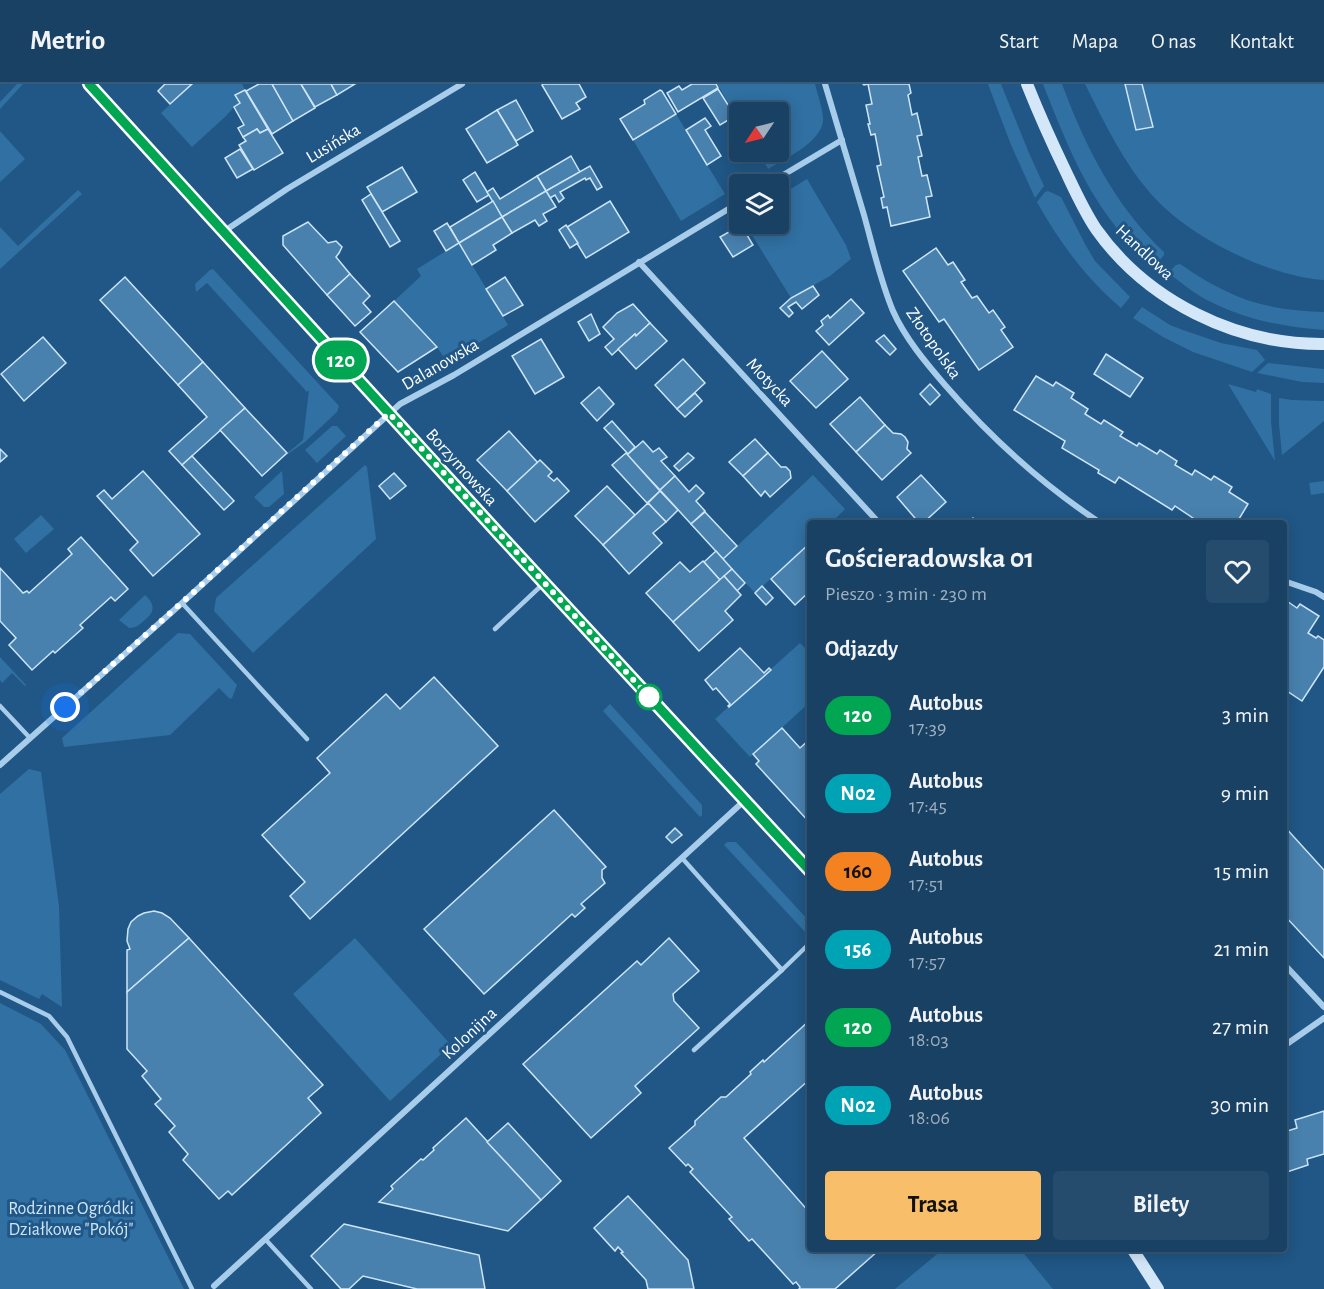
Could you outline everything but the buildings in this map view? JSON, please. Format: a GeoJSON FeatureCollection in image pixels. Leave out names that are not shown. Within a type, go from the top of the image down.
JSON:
{"type":"FeatureCollection","features":[{"type":"Feature","properties":{"kind":"street","name":"Borzymowska"},"geometry":{"type":"LineString","coordinates":[[89,84],[807,868]]}},
{"type":"Feature","properties":{"kind":"street","name":"Lusińska"},"geometry":{"type":"LineString","coordinates":[[223,231],[287,189],[462,84]]}},
{"type":"Feature","properties":{"kind":"street","name":"Złotopolska"},"geometry":{"type":"LineString","coordinates":[[825,84],[880,272],[894,311],[909,339],[923,359],[990,433],[1051,486],[1097,520]]}},
{"type":"Feature","properties":{"kind":"street","name":"Handlowa"},"geometry":{"type":"LineString","coordinates":[[1027,84],[1050,140],[1095,228],[1109,246],[1138,274],[1185,309],[1221,326],[1274,340],[1324,344]]}},
{"type":"Feature","properties":{"kind":"street"},"geometry":{"type":"LineString","coordinates":[[785,174],[842,140]]}},
{"type":"Feature","properties":{"kind":"street","name":"Dalanowska"},"geometry":{"type":"LineString","coordinates":[[0,765],[400,404],[463,369],[729,208]]}},
{"type":"Feature","properties":{"kind":"street","name":"Motycka"},"geometry":{"type":"LineString","coordinates":[[639,262],[875,520]]}},
{"type":"Feature","properties":{"kind":"street"},"geometry":{"type":"LineString","coordinates":[[1287,582],[1324,597]]}},
{"type":"Feature","properties":{"kind":"street","name":"Kolonijna"},"geometry":{"type":"LineString","coordinates":[[214,1286],[744,801]]}},
{"type":"Feature","properties":{"kind":"street"},"geometry":{"type":"LineString","coordinates":[[1287,967],[1324,1007]]}},
{"type":"Feature","properties":{"kind":"street"},"geometry":{"type":"LineString","coordinates":[[1287,1044],[1324,1018]]}},
{"type":"Feature","properties":{"kind":"street"},"geometry":{"type":"LineString","coordinates":[[1133,1252],[1158,1289]]}},
{"type":"Feature","properties":{"kind":"lane"},"geometry":{"type":"LineString","coordinates":[[495,629],[544,583]]}},
{"type":"Feature","properties":{"kind":"lane"},"geometry":{"type":"LineString","coordinates":[[182,603],[308,739]]}},
{"type":"Feature","properties":{"kind":"lane"},"geometry":{"type":"LineString","coordinates":[[0,706],[30,738]]}},
{"type":"Feature","properties":{"kind":"lane"},"geometry":{"type":"LineString","coordinates":[[682,858],[782,970]]}},
{"type":"Feature","properties":{"kind":"lane"},"geometry":{"type":"LineString","coordinates":[[694,1050],[807,947]]}},
{"type":"Feature","properties":{"kind":"lane"},"geometry":{"type":"LineString","coordinates":[[0,992],[49,1016],[68,1037],[192,1289]]}},
{"type":"Feature","properties":{"kind":"lane"},"geometry":{"type":"LineString","coordinates":[[266,1240],[311,1289]]}},
{"type":"Feature","properties":{"kind":"green space"},"geometry":{"type":"Polygon","coordinates":[[[17,84],[23,84],[0,109],[0,102],[17,84]]]}},
{"type":"Feature","properties":{"kind":"green space"},"geometry":{"type":"Polygon","coordinates":[[[192,84],[242,84],[245,90],[235,95],[240,103],[192,147],[161,113],[192,84]]]}},
{"type":"Feature","properties":{"kind":"green space"},"geometry":{"type":"Polygon","coordinates":[[[717,84],[815,84],[823,121],[816,136],[789,157],[789,102],[729,102],[729,104],[717,84]]]}},
{"type":"Feature","properties":{"kind":"green space"},"geometry":{"type":"Polygon","coordinates":[[[988,84],[1001,84],[1044,186],[1035,198],[1011,145],[988,84]]]}},
{"type":"Feature","properties":{"kind":"green space"},"geometry":{"type":"Polygon","coordinates":[[[1043,84],[1062,84],[1103,174],[1131,215],[1164,252],[1157,264],[1117,229],[1091,191],[1073,156],[1043,84]]]}},
{"type":"Feature","properties":{"kind":"green space"},"geometry":{"type":"Polygon","coordinates":[[[1085,84],[1324,84],[1324,280],[1302,277],[1255,263],[1230,252],[1185,225],[1167,210],[1141,182],[1115,141],[1085,84]]]}},
{"type":"Feature","properties":{"kind":"green space"},"geometry":{"type":"Polygon","coordinates":[[[676,114],[725,194],[681,221],[633,140],[676,114]]]}},
{"type":"Feature","properties":{"kind":"green space"},"geometry":{"type":"Polygon","coordinates":[[[0,131],[25,159],[0,182],[0,131]]]}},
{"type":"Feature","properties":{"kind":"green space"},"geometry":{"type":"Polygon","coordinates":[[[764,162],[780,162],[768,169],[764,162]]]}},
{"type":"Feature","properties":{"kind":"green space"},"geometry":{"type":"Polygon","coordinates":[[[807,179],[846,245],[851,259],[830,276],[791,298],[751,234],[789,234],[789,190],[807,179]]]}},
{"type":"Feature","properties":{"kind":"green space"},"geometry":{"type":"Polygon","coordinates":[[[78,190],[82,194],[0,269],[0,227],[18,246],[78,190]]]}},
{"type":"Feature","properties":{"kind":"green space"},"geometry":{"type":"Polygon","coordinates":[[[1048,191],[1061,197],[1095,261],[1130,297],[1121,308],[1085,272],[1045,217],[1037,202],[1048,191]]]}},
{"type":"Feature","properties":{"kind":"green space"},"geometry":{"type":"Polygon","coordinates":[[[459,243],[508,325],[447,362],[437,347],[394,301],[421,276],[417,269],[459,243]]]}},
{"type":"Feature","properties":{"kind":"green space"},"geometry":{"type":"Polygon","coordinates":[[[1180,264],[1225,291],[1254,302],[1277,308],[1324,312],[1324,330],[1266,322],[1224,308],[1200,296],[1168,273],[1180,264]]]}},
{"type":"Feature","properties":{"kind":"green space"},"geometry":{"type":"Polygon","coordinates":[[[213,269],[339,406],[337,412],[305,442],[278,461],[303,440],[309,390],[307,392],[207,283],[196,292],[195,284],[213,269]]]}},
{"type":"Feature","properties":{"kind":"green space"},"geometry":{"type":"Polygon","coordinates":[[[1142,307],[1170,325],[1183,330],[1221,343],[1257,350],[1265,360],[1252,372],[1193,352],[1133,318],[1142,307]]]}},
{"type":"Feature","properties":{"kind":"green space"},"geometry":{"type":"Polygon","coordinates":[[[1268,363],[1324,369],[1324,383],[1302,382],[1257,373],[1268,363]]]}},
{"type":"Feature","properties":{"kind":"green space"},"geometry":{"type":"Polygon","coordinates":[[[1228,384],[1271,394],[1275,461],[1228,384]]]}},
{"type":"Feature","properties":{"kind":"green space"},"geometry":{"type":"Polygon","coordinates":[[[1279,398],[1324,401],[1324,421],[1282,455],[1279,424],[1279,398]]]}},
{"type":"Feature","properties":{"kind":"green space"},"geometry":{"type":"Polygon","coordinates":[[[332,426],[337,426],[346,436],[317,463],[305,450],[332,426]]]}},
{"type":"Feature","properties":{"kind":"green space"},"geometry":{"type":"Polygon","coordinates":[[[365,465],[376,539],[253,653],[214,611],[216,598],[365,465]]]}},
{"type":"Feature","properties":{"kind":"green space"},"geometry":{"type":"Polygon","coordinates":[[[282,471],[284,494],[269,507],[264,507],[254,497],[282,471]]]}},
{"type":"Feature","properties":{"kind":"green space"},"geometry":{"type":"Polygon","coordinates":[[[813,475],[845,509],[834,520],[807,520],[807,546],[755,593],[723,559],[813,475]]]}},
{"type":"Feature","properties":{"kind":"green space"},"geometry":{"type":"Polygon","coordinates":[[[1324,481],[1324,493],[1311,495],[1309,483],[1324,481]]]}},
{"type":"Feature","properties":{"kind":"green space"},"geometry":{"type":"Polygon","coordinates":[[[41,515],[54,529],[26,553],[14,539],[41,515]]]}},
{"type":"Feature","properties":{"kind":"green space"},"geometry":{"type":"Polygon","coordinates":[[[145,595],[152,604],[151,613],[138,625],[129,628],[119,620],[145,595]]]}},
{"type":"Feature","properties":{"kind":"green space"},"geometry":{"type":"Polygon","coordinates":[[[178,633],[190,634],[237,685],[232,698],[230,699],[219,688],[170,735],[64,747],[62,738],[178,633]]]}},
{"type":"Feature","properties":{"kind":"green space"},"geometry":{"type":"Polygon","coordinates":[[[800,643],[807,650],[807,705],[750,757],[715,719],[800,643]]]}},
{"type":"Feature","properties":{"kind":"green space"},"geometry":{"type":"Polygon","coordinates":[[[0,657],[25,686],[12,673],[2,683],[0,657]]]}},
{"type":"Feature","properties":{"kind":"green space"},"geometry":{"type":"Polygon","coordinates":[[[610,704],[702,805],[700,817],[603,711],[610,704]]]}},
{"type":"Feature","properties":{"kind":"green space"},"geometry":{"type":"Polygon","coordinates":[[[29,769],[41,772],[59,906],[62,1007],[42,994],[39,999],[0,980],[0,794],[29,769]]]}},
{"type":"Feature","properties":{"kind":"green space"},"geometry":{"type":"Polygon","coordinates":[[[727,842],[736,842],[807,919],[807,934],[724,845],[727,842]]]}},
{"type":"Feature","properties":{"kind":"green space"},"geometry":{"type":"Polygon","coordinates":[[[355,938],[451,1045],[390,1101],[293,994],[355,938]]]}},
{"type":"Feature","properties":{"kind":"green space","name":"Rodzinne Ogródki Działkowe \"Pokój\""},"geometry":{"type":"Polygon","coordinates":[[[0,1003],[41,1024],[65,1050],[184,1289],[0,1289],[0,1003]]]}},
{"type":"Feature","properties":{"kind":"green space"},"geometry":{"type":"Polygon","coordinates":[[[940,1252],[1023,1252],[1053,1289],[895,1289],[940,1252]]]}},
{"type":"Feature","properties":{"kind":"bus line","name":"120"},"geometry":{"type":"LineString","coordinates":[[89,84],[807,868]]}},
{"type":"Feature","properties":{"kind":"route"},"geometry":{"type":"LineString","coordinates":[[65,707],[389,413],[649,697]]}}]}
